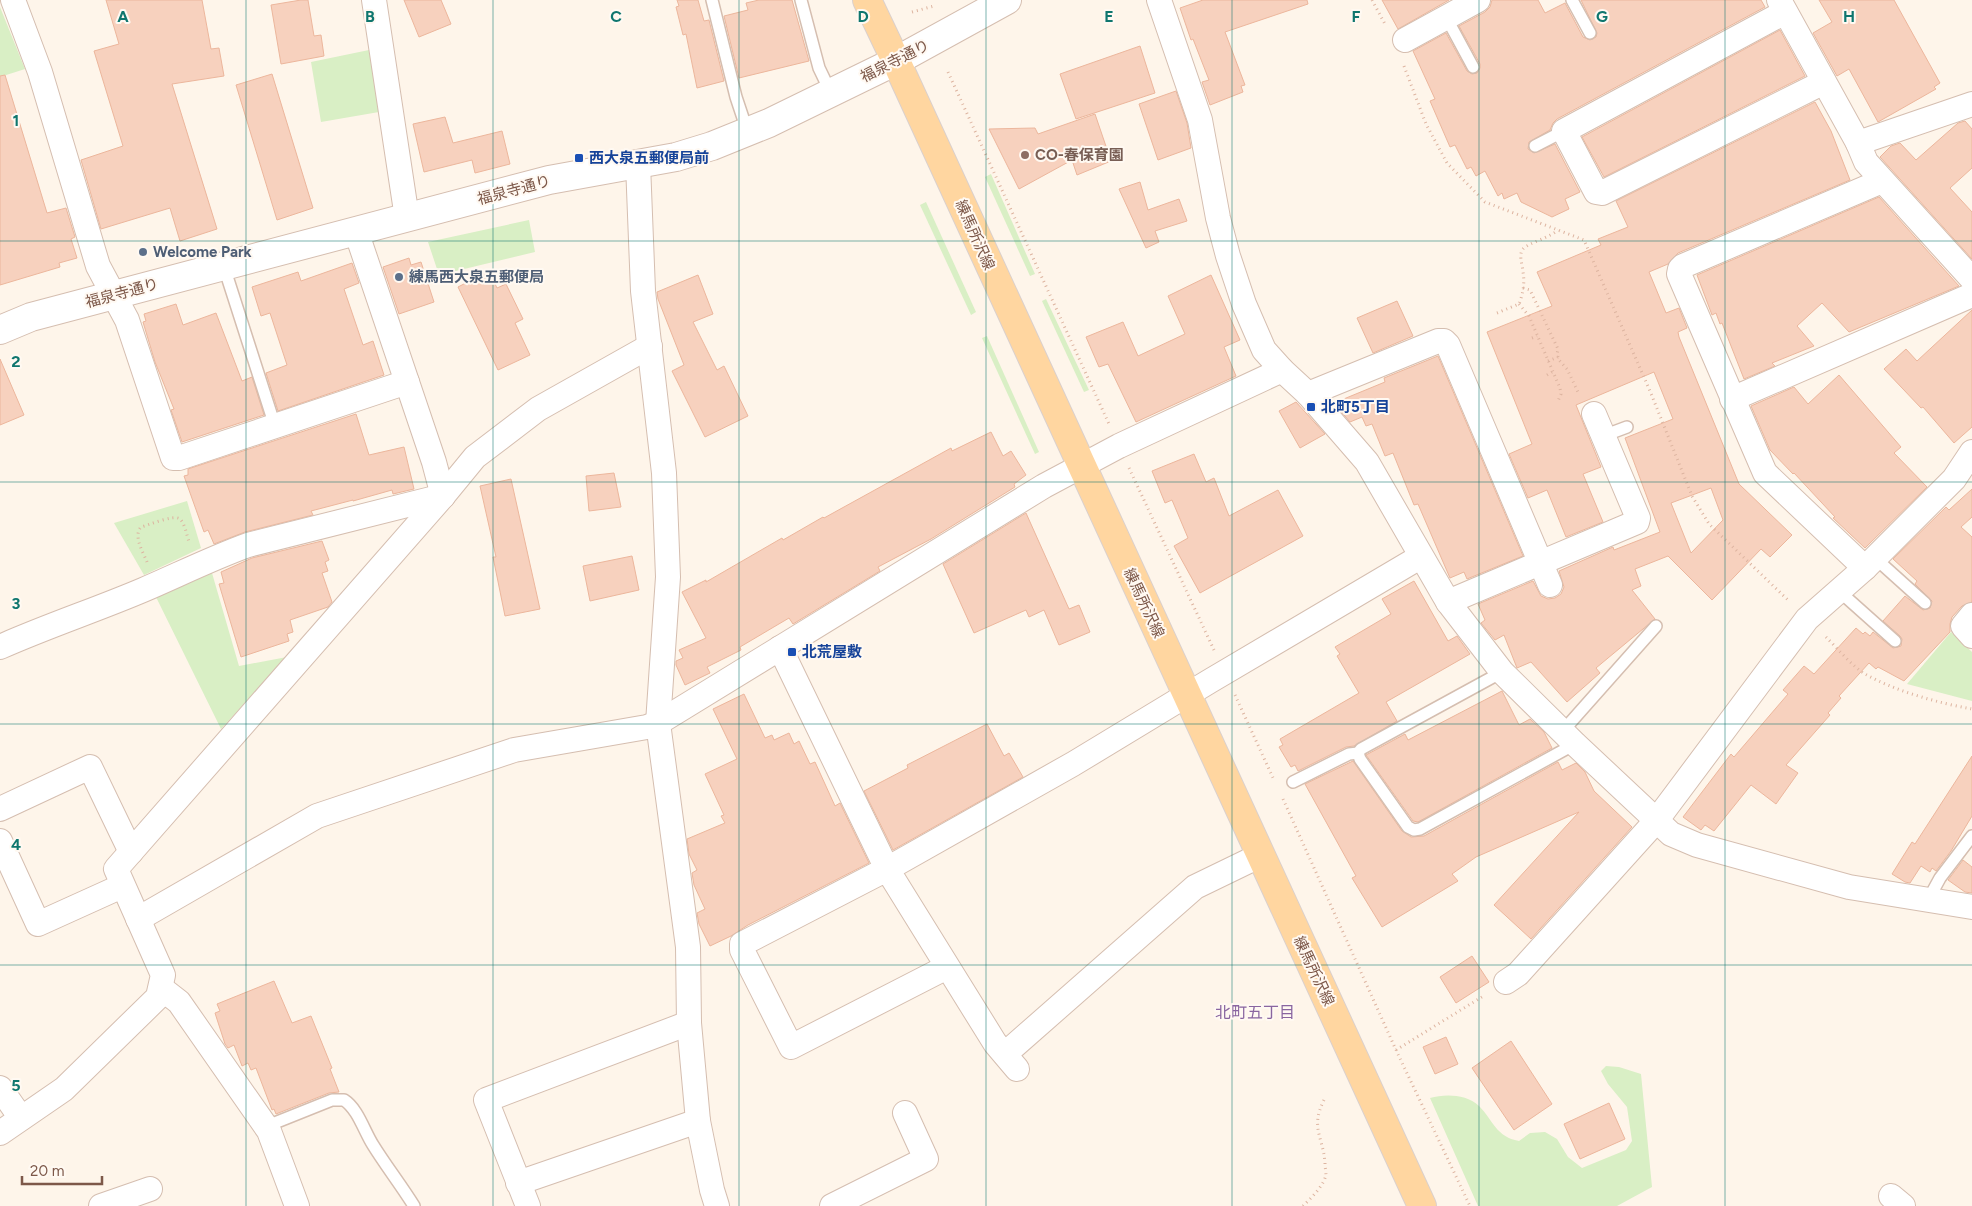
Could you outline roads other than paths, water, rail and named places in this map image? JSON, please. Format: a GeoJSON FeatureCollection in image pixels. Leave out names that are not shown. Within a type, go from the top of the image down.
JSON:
{"type":"FeatureCollection","features":[{"type":"Feature","properties":{"kind":"main road","name":"練馬所沢線"},"geometry":{"type":"LineString","coordinates":[[867,0],[1422,1206]]}},
{"type":"Feature","properties":{"kind":"street"},"geometry":{"type":"LineString","coordinates":[[13,0],[40,72],[98,266],[127,320],[173,458],[179,458],[407,382]]}},
{"type":"Feature","properties":{"kind":"street"},"geometry":{"type":"LineString","coordinates":[[374,0],[380,50],[407,218]]}},
{"type":"Feature","properties":{"kind":"street","name":"福泉寺通り"},"geometry":{"type":"LineString","coordinates":[[0,330],[31,317],[549,180],[693,152],[748,133],[831,93],[896,61],[1007,0]]}},
{"type":"Feature","properties":{"kind":"street"},"geometry":{"type":"LineString","coordinates":[[1159,0],[1200,120],[1218,218],[1234,272],[1244,304],[1264,350],[1308,394],[1367,462],[1420,557],[1448,602],[1502,672],[1670,834],[1698,845],[1849,887],[1972,907]]}},
{"type":"Feature","properties":{"kind":"street"},"geometry":{"type":"LineString","coordinates":[[1398,44],[1478,0]]}},
{"type":"Feature","properties":{"kind":"street"},"geometry":{"type":"LineString","coordinates":[[1824,82],[1602,194],[1596,192],[1564,131],[1782,6],[1858,143],[1866,162],[1972,279]]}},
{"type":"Feature","properties":{"kind":"street"},"geometry":{"type":"LineString","coordinates":[[1858,143],[1972,104]]}},
{"type":"Feature","properties":{"kind":"street"},"geometry":{"type":"LineString","coordinates":[[638,164],[643,291],[664,472],[668,577],[658,723],[688,947],[689,1023],[698,1121],[717,1206]]}},
{"type":"Feature","properties":{"kind":"street"},"geometry":{"type":"LineString","coordinates":[[1870,563],[1765,473],[1679,274],[1683,266],[1882,181]]}},
{"type":"Feature","properties":{"kind":"street"},"geometry":{"type":"LineString","coordinates":[[356,231],[434,462],[443,496]]}},
{"type":"Feature","properties":{"kind":"street"},"geometry":{"type":"LineString","coordinates":[[1732,399],[1972,295]]}},
{"type":"Feature","properties":{"kind":"street"},"geometry":{"type":"LineString","coordinates":[[1308,394],[1444,340],[1448,345],[1550,585]]}},
{"type":"Feature","properties":{"kind":"street"},"geometry":{"type":"LineString","coordinates":[[0,1133],[64,1089],[158,997],[163,975],[116,869],[475,457],[538,409],[650,346]]}},
{"type":"Feature","properties":{"kind":"street"},"geometry":{"type":"LineString","coordinates":[[138,919],[317,816],[514,750],[647,727],[658,723],[1081,465],[1282,370]]}},
{"type":"Feature","properties":{"kind":"street"},"geometry":{"type":"LineString","coordinates":[[1448,602],[1638,522],[1594,414]]}},
{"type":"Feature","properties":{"kind":"street"},"geometry":{"type":"LineString","coordinates":[[1506,982],[1518,974],[1656,821],[1807,619],[1870,563],[1954,479],[1972,452]]}},
{"type":"Feature","properties":{"kind":"street"},"geometry":{"type":"LineString","coordinates":[[0,647],[248,545],[443,496]]}},
{"type":"Feature","properties":{"kind":"street"},"geometry":{"type":"LineString","coordinates":[[947,968],[791,1047],[742,950],[742,944],[887,868],[1073,764],[1420,557]]}},
{"type":"Feature","properties":{"kind":"street"},"geometry":{"type":"LineString","coordinates":[[1972,615],[1964,626],[1972,636]]}},
{"type":"Feature","properties":{"kind":"street"},"geometry":{"type":"LineString","coordinates":[[780,648],[887,868],[947,968],[995,1043],[1011,1062],[1195,887],[1260,855]]}},
{"type":"Feature","properties":{"kind":"street"},"geometry":{"type":"LineString","coordinates":[[0,809],[90,767],[131,852]]}},
{"type":"Feature","properties":{"kind":"street"},"geometry":{"type":"LineString","coordinates":[[0,841],[38,924],[122,886]]}},
{"type":"Feature","properties":{"kind":"street"},"geometry":{"type":"LineString","coordinates":[[161,988],[179,1002],[267,1126],[297,1206]]}},
{"type":"Feature","properties":{"kind":"street"},"geometry":{"type":"LineString","coordinates":[[528,1206],[486,1100],[689,1023]]}},
{"type":"Feature","properties":{"kind":"street"},"geometry":{"type":"LineString","coordinates":[[0,1088],[21,1118]]}},
{"type":"Feature","properties":{"kind":"street"},"geometry":{"type":"LineString","coordinates":[[837,1205],[926,1159],[905,1113]]}},
{"type":"Feature","properties":{"kind":"street"},"geometry":{"type":"LineString","coordinates":[[518,1183],[698,1121]]}},
{"type":"Feature","properties":{"kind":"street"},"geometry":{"type":"LineString","coordinates":[[101,1206],[150,1190]]}},
{"type":"Feature","properties":{"kind":"lane"},"geometry":{"type":"LineString","coordinates":[[712,0],[736,98],[748,133]]}},
{"type":"Feature","properties":{"kind":"lane"},"geometry":{"type":"LineString","coordinates":[[801,0],[819,68],[831,93]]}},
{"type":"Feature","properties":{"kind":"lane"},"geometry":{"type":"LineString","coordinates":[[1572,0],[1590,33]]}},
{"type":"Feature","properties":{"kind":"lane"},"geometry":{"type":"LineString","coordinates":[[1446,18],[1473,67]]}},
{"type":"Feature","properties":{"kind":"lane"},"geometry":{"type":"LineString","coordinates":[[1535,146],[1564,131]]}},
{"type":"Feature","properties":{"kind":"lane"},"geometry":{"type":"LineString","coordinates":[[224,267],[275,426]]}},
{"type":"Feature","properties":{"kind":"lane"},"geometry":{"type":"LineString","coordinates":[[1603,436],[1627,427]]}},
{"type":"Feature","properties":{"kind":"lane"},"geometry":{"type":"LineString","coordinates":[[1870,563],[1925,603]]}},
{"type":"Feature","properties":{"kind":"lane"},"geometry":{"type":"LineString","coordinates":[[1839,591],[1896,641]]}},
{"type":"Feature","properties":{"kind":"lane"},"geometry":{"type":"LineString","coordinates":[[1358,753],[1360,760],[1408,827],[1414,830],[1420,829],[1569,738],[1656,626]]}},
{"type":"Feature","properties":{"kind":"lane"},"geometry":{"type":"LineString","coordinates":[[1293,782],[1349,754],[1358,753],[1361,749],[1502,672]]}},
{"type":"Feature","properties":{"kind":"lane"},"geometry":{"type":"LineString","coordinates":[[1928,900],[1940,878],[1972,836]]}},
{"type":"Feature","properties":{"kind":"lane"},"geometry":{"type":"LineString","coordinates":[[267,1126],[332,1100],[344,1100],[354,1110],[374,1147],[400,1182],[414,1206]]}},
{"type":"Feature","properties":{"kind":"place","name":"CO-春保育園"},"geometry":{"type":"Point","coordinates":[1025,155]}},
{"type":"Feature","properties":{"kind":"place","name":"西大泉五郵便局前"},"geometry":{"type":"Point","coordinates":[579,158]}},
{"type":"Feature","properties":{"kind":"place","name":"Welcome Park"},"geometry":{"type":"Point","coordinates":[143,252]}},
{"type":"Feature","properties":{"kind":"place","name":"練馬西大泉五郵便局"},"geometry":{"type":"Point","coordinates":[399,277]}},
{"type":"Feature","properties":{"kind":"place","name":"北町5丁目"},"geometry":{"type":"Point","coordinates":[1311,407]}},
{"type":"Feature","properties":{"kind":"place","name":"北荒屋敷"},"geometry":{"type":"Point","coordinates":[792,652]}},
{"type":"Feature","properties":{"kind":"district","name":"北町五丁目"},"geometry":{"type":"Point","coordinates":[1255,1012]}}]}
